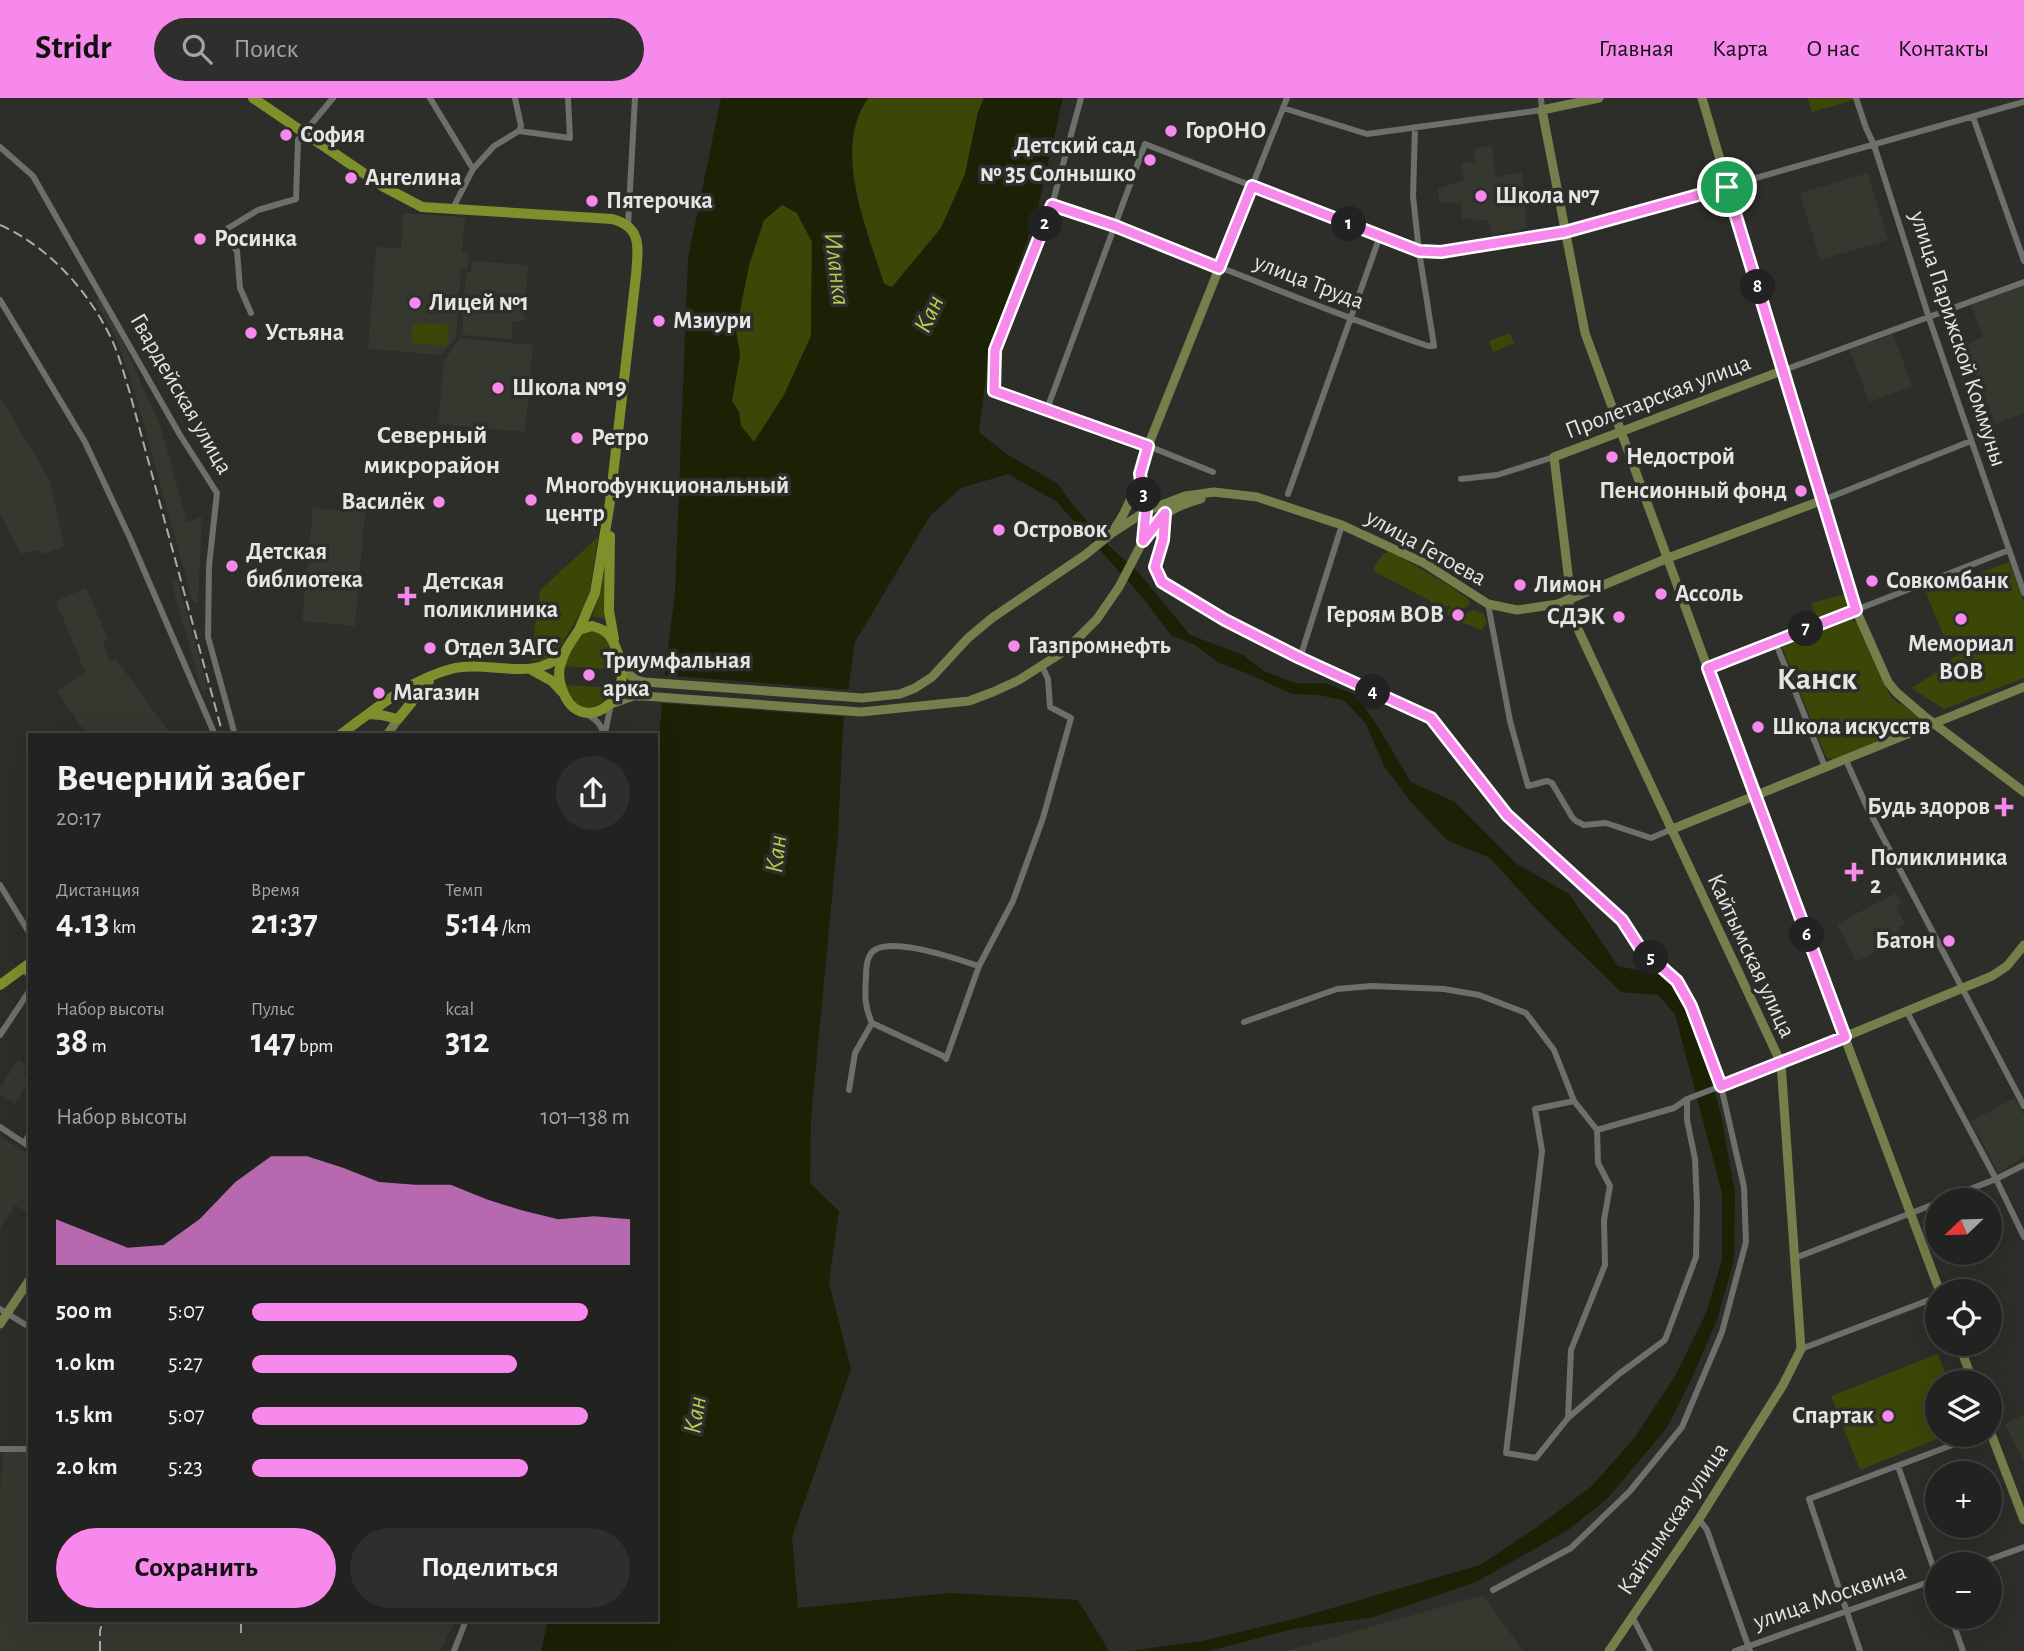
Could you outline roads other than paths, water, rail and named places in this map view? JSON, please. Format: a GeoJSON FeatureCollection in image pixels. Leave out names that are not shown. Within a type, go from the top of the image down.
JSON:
{"type":"FeatureCollection","features":[{"type":"Feature","properties":{"kind":"main road"},"geometry":{"type":"LineString","coordinates":[[253,98],[401,197],[422,207],[612,219],[628,225],[637,242],[610,502],[596,593],[579,630],[557,660],[532,670],[455,668],[437,673],[393,696],[343,733]]}},
{"type":"Feature","properties":{"kind":"main road"},"geometry":{"type":"LineString","coordinates":[[610,502],[609,611],[617,650]]}},
{"type":"Feature","properties":{"kind":"main road"},"geometry":{"type":"LineString","coordinates":[[532,670],[552,681],[581,712],[597,712],[611,704],[621,686],[621,661],[612,638],[605,630],[592,626],[579,630]]}},
{"type":"Feature","properties":{"kind":"main road"},"geometry":{"type":"LineString","coordinates":[[563,693],[559,671],[564,653]]}},
{"type":"Feature","properties":{"kind":"main road"},"geometry":{"type":"LineString","coordinates":[[368,714],[398,719],[437,673]]}},
{"type":"Feature","properties":{"kind":"main road"},"geometry":{"type":"LineString","coordinates":[[0,985],[27,969]]}},
{"type":"Feature","properties":{"kind":"street"},"geometry":{"type":"LineString","coordinates":[[251,313],[240,288],[237,251],[220,233],[258,210],[296,199],[298,140],[333,98]]}},
{"type":"Feature","properties":{"kind":"street"},"geometry":{"type":"LineString","coordinates":[[430,98],[473,169]]}},
{"type":"Feature","properties":{"kind":"street"},"geometry":{"type":"LineString","coordinates":[[515,98],[519,131]]}},
{"type":"Feature","properties":{"kind":"street"},"geometry":{"type":"LineString","coordinates":[[453,208],[473,169],[494,146],[519,131],[569,138],[568,98]]}},
{"type":"Feature","properties":{"kind":"street"},"geometry":{"type":"LineString","coordinates":[[628,225],[635,98]]}},
{"type":"Feature","properties":{"kind":"street"},"geometry":{"type":"LineString","coordinates":[[1081,98],[1052,205],[995,350],[994,391],[1213,472]]}},
{"type":"Feature","properties":{"kind":"street"},"geometry":{"type":"LineString","coordinates":[[1112,533],[1126,512],[1148,446],[1287,98]]}},
{"type":"Feature","properties":{"kind":"street"},"geometry":{"type":"LineString","coordinates":[[1541,98],[1585,332],[1754,795],[1935,1279]]}},
{"type":"Feature","properties":{"kind":"street"},"geometry":{"type":"LineString","coordinates":[[1283,108],[1367,134],[1542,110],[1599,98]]}},
{"type":"Feature","properties":{"kind":"street","name":"улица Парижской Коммуны"},"geometry":{"type":"LineString","coordinates":[[1856,98],[2024,593]]}},
{"type":"Feature","properties":{"kind":"street"},"geometry":{"type":"LineString","coordinates":[[1703,99],[1727,187],[1856,610],[1888,682],[1896,692],[2024,792]]}},
{"type":"Feature","properties":{"kind":"street"},"geometry":{"type":"LineString","coordinates":[[1047,409],[1145,144],[1419,251],[1441,252],[1565,232],[2024,102]]}},
{"type":"Feature","properties":{"kind":"street"},"geometry":{"type":"LineString","coordinates":[[1973,117],[2024,261]]}},
{"type":"Feature","properties":{"kind":"street"},"geometry":{"type":"LineString","coordinates":[[1415,127],[1413,196],[1419,251]]}},
{"type":"Feature","properties":{"kind":"street","name":"Гвардейская улица"},"geometry":{"type":"LineString","coordinates":[[0,147],[33,176],[180,435],[217,493],[209,566],[208,637],[234,733]]}},
{"type":"Feature","properties":{"kind":"street","name":"улица Труда"},"geometry":{"type":"LineString","coordinates":[[1052,205],[1115,226],[1350,319],[1434,346],[1419,251]]}},
{"type":"Feature","properties":{"kind":"street"},"geometry":{"type":"LineString","coordinates":[[1288,494],[1380,236]]}},
{"type":"Feature","properties":{"kind":"street","name":"Пролетарская улица"},"geometry":{"type":"LineString","coordinates":[[1461,479],[1497,475],[1554,457],[2024,282]]}},
{"type":"Feature","properties":{"kind":"street"},"geometry":{"type":"LineString","coordinates":[[0,300],[85,442],[130,538],[214,733]]}},
{"type":"Feature","properties":{"kind":"street"},"geometry":{"type":"LineString","coordinates":[[1823,500],[1972,442]]}},
{"type":"Feature","properties":{"kind":"street","name":"Кайтымская улица"},"geometry":{"type":"LineString","coordinates":[[1554,457],[1568,576],[1569,610],[1781,1063],[1801,1349],[1783,1385],[1699,1519],[1609,1651]]}},
{"type":"Feature","properties":{"kind":"street"},"geometry":{"type":"LineString","coordinates":[[1140,474],[1146,511],[1143,541]]}},
{"type":"Feature","properties":{"kind":"street"},"geometry":{"type":"LineString","coordinates":[[621,661],[629,675],[636,680],[862,698],[900,694],[932,677],[968,638],[992,618],[1146,511],[1185,496],[1227,493]]}},
{"type":"Feature","properties":{"kind":"street"},"geometry":{"type":"LineString","coordinates":[[605,733],[611,704],[633,696],[861,712],[969,701],[1000,689],[1066,650],[1097,619],[1119,587],[1143,541],[1165,513],[1185,503],[1227,493]]}},
{"type":"Feature","properties":{"kind":"street","name":"улица Гетоева"},"geometry":{"type":"LineString","coordinates":[[1227,493],[1263,499],[1342,525],[1424,563],[1488,604],[1517,610],[1543,607],[1569,599],[1668,558],[1823,500]]}},
{"type":"Feature","properties":{"kind":"street"},"geometry":{"type":"LineString","coordinates":[[1165,513],[1163,540],[1155,567],[1162,582],[1225,620],[1300,658],[1431,718],[1507,815],[1622,920],[1640,948],[1677,981],[1691,1006],[1721,1086],[1744,1187],[1746,1242],[1723,1332],[1682,1427],[1630,1491],[1570,1548],[1493,1590]]}},
{"type":"Feature","properties":{"kind":"street"},"geometry":{"type":"LineString","coordinates":[[1300,658],[1342,525]]}},
{"type":"Feature","properties":{"kind":"street"},"geometry":{"type":"LineString","coordinates":[[1708,668],[2009,550]]}},
{"type":"Feature","properties":{"kind":"street"},"geometry":{"type":"LineString","coordinates":[[1488,604],[1510,721],[1528,786],[1547,781],[1552,783],[1576,821],[1584,825],[1606,823],[1651,838],[2024,687]]}},
{"type":"Feature","properties":{"kind":"street"},"geometry":{"type":"LineString","coordinates":[[1775,641],[1825,767]]}},
{"type":"Feature","properties":{"kind":"street"},"geometry":{"type":"LineString","coordinates":[[979,965],[909,946],[892,945],[875,950],[870,954],[866,972],[865,1008],[872,1023],[946,1059],[979,965],[1013,901],[1043,818],[1071,718],[1050,707],[1048,678],[1042,666]]}},
{"type":"Feature","properties":{"kind":"street"},"geometry":{"type":"LineString","coordinates":[[581,712],[594,718],[604,733]]}},
{"type":"Feature","properties":{"kind":"street"},"geometry":{"type":"LineString","coordinates":[[388,733],[398,719]]}},
{"type":"Feature","properties":{"kind":"street"},"geometry":{"type":"LineString","coordinates":[[1845,758],[2024,1106]]}},
{"type":"Feature","properties":{"kind":"street"},"geometry":{"type":"LineString","coordinates":[[0,885],[28,931]]}},
{"type":"Feature","properties":{"kind":"street"},"geometry":{"type":"LineString","coordinates":[[1597,1129],[1674,1108],[1687,1099],[1964,988],[2000,972],[2024,945]]}},
{"type":"Feature","properties":{"kind":"street"},"geometry":{"type":"LineString","coordinates":[[1244,1022],[1337,989],[1371,986],[1444,989],[1479,995],[1526,1013],[1554,1050],[1574,1101],[1597,1129],[1598,1163],[1610,1186],[1605,1220],[1605,1265],[1571,1350],[1569,1418]]}},
{"type":"Feature","properties":{"kind":"street"},"geometry":{"type":"LineString","coordinates":[[0,1035],[28,993]]}},
{"type":"Feature","properties":{"kind":"street"},"geometry":{"type":"LineString","coordinates":[[1907,1012],[2024,1237]]}},
{"type":"Feature","properties":{"kind":"street"},"geometry":{"type":"LineString","coordinates":[[849,1090],[855,1053],[872,1023]]}},
{"type":"Feature","properties":{"kind":"street"},"geometry":{"type":"LineString","coordinates":[[1574,1101],[1535,1109],[1542,1151],[1506,1453],[1536,1458],[1569,1418],[1619,1374],[1665,1340],[1696,1257],[1698,1205],[1695,1159],[1687,1120],[1687,1099]]}},
{"type":"Feature","properties":{"kind":"street"},"geometry":{"type":"LineString","coordinates":[[0,1128],[27,1145]]}},
{"type":"Feature","properties":{"kind":"street"},"geometry":{"type":"LineString","coordinates":[[1973,1188],[2024,1165]]}},
{"type":"Feature","properties":{"kind":"street"},"geometry":{"type":"LineString","coordinates":[[1795,1258],[1925,1208]]}},
{"type":"Feature","properties":{"kind":"street"},"geometry":{"type":"LineString","coordinates":[[0,1324],[3,1311],[28,1281]]}},
{"type":"Feature","properties":{"kind":"street"},"geometry":{"type":"LineString","coordinates":[[1801,1349],[1925,1302]]}},
{"type":"Feature","properties":{"kind":"street"},"geometry":{"type":"LineString","coordinates":[[3,1311],[28,1325]]}},
{"type":"Feature","properties":{"kind":"street"},"geometry":{"type":"LineString","coordinates":[[1860,1651],[1809,1499],[1948,1447]]}},
{"type":"Feature","properties":{"kind":"street"},"geometry":{"type":"LineString","coordinates":[[1996,1447],[2024,1520]]}},
{"type":"Feature","properties":{"kind":"street"},"geometry":{"type":"LineString","coordinates":[[0,1449],[28,1449]]}},
{"type":"Feature","properties":{"kind":"street"},"geometry":{"type":"LineString","coordinates":[[1898,1466],[1928,1552]]}},
{"type":"Feature","properties":{"kind":"street"},"geometry":{"type":"LineString","coordinates":[[1699,1519],[1707,1530],[1750,1648]]}},
{"type":"Feature","properties":{"kind":"street"},"geometry":{"type":"LineString","coordinates":[[2002,1555],[2024,1547]]}},
{"type":"Feature","properties":{"kind":"street","name":"улица Москвина"},"geometry":{"type":"LineString","coordinates":[[1735,1651],[1750,1648],[1925,1583]]}},
{"type":"Feature","properties":{"kind":"street"},"geometry":{"type":"LineString","coordinates":[[1632,1616],[1650,1651]]}},
{"type":"Feature","properties":{"kind":"street"},"geometry":{"type":"LineString","coordinates":[[454,1651],[465,1622]]}},
{"type":"Feature","properties":{"kind":"street"},"geometry":{"type":"LineString","coordinates":[[1955,1629],[1963,1651]]}},
{"type":"Feature","properties":{"kind":"water"},"geometry":{"type":"Polygon","coordinates":[[[721,98],[868,98],[857,119],[852,142],[852,166],[869,239],[884,284],[892,287],[941,228],[965,174],[978,112],[984,98],[1063,98],[1038,208],[989,352],[979,432],[1005,453],[1058,484],[1072,504],[1109,546],[1139,573],[1190,635],[1243,655],[1264,671],[1295,683],[1325,683],[1356,695],[1411,782],[1455,802],[1517,864],[1569,894],[1618,966],[1664,976],[1685,1003],[1704,1053],[1721,1115],[1735,1193],[1734,1260],[1717,1320],[1666,1429],[1606,1500],[1568,1530],[1476,1582],[1374,1617],[1293,1629],[1209,1651],[1129,1651],[1202,1641],[1298,1618],[1480,1565],[1592,1486],[1635,1437],[1675,1376],[1706,1313],[1722,1260],[1722,1193],[1675,1014],[1658,995],[1621,992],[1540,913],[1490,858],[1447,840],[1411,802],[1384,766],[1366,724],[1344,700],[1292,694],[1219,663],[1195,645],[1171,635],[1142,597],[1056,501],[1008,474],[961,488],[930,516],[855,642],[843,726],[838,834],[811,1118],[810,1183],[839,1211],[829,1283],[851,1369],[792,1537],[798,1608],[950,1593],[1078,1600],[1109,1651],[541,1651],[548,1622],[658,1622],[658,749],[675,594],[688,258],[721,98]],[[782,205],[764,220],[749,265],[736,331],[740,355],[732,401],[739,412],[741,426],[754,442],[784,395],[811,336],[812,242],[797,213],[782,205]]]}},
{"type":"Feature","properties":{"kind":"railway"},"geometry":{"type":"LineString","coordinates":[[0,225],[34,244],[64,270],[100,317],[112,341],[129,390],[222,733]]}},
{"type":"Feature","properties":{"kind":"railway"},"geometry":{"type":"LineString","coordinates":[[100,1651],[102,1622]]}},
{"type":"Feature","properties":{"kind":"railway"},"geometry":{"type":"LineString","coordinates":[[241,1622],[241,1633]]}},
{"type":"Feature","properties":{"kind":"place","name":"ГорОНО"},"geometry":{"type":"Point","coordinates":[1171,131]}},
{"type":"Feature","properties":{"kind":"place","name":"София"},"geometry":{"type":"Point","coordinates":[286,135]}},
{"type":"Feature","properties":{"kind":"place","name":"Детский сад № 35 Солнышко"},"geometry":{"type":"Point","coordinates":[1150,160]}},
{"type":"Feature","properties":{"kind":"place","name":"Ангелина"},"geometry":{"type":"Point","coordinates":[351,178]}},
{"type":"Feature","properties":{"kind":"place","name":"Школа №7"},"geometry":{"type":"Point","coordinates":[1481,196]}},
{"type":"Feature","properties":{"kind":"place","name":"Пятерочка"},"geometry":{"type":"Point","coordinates":[592,201]}},
{"type":"Feature","properties":{"kind":"place","name":"Росинка"},"geometry":{"type":"Point","coordinates":[200,239]}},
{"type":"Feature","properties":{"kind":"place","name":"Лицей №1"},"geometry":{"type":"Point","coordinates":[415,303]}},
{"type":"Feature","properties":{"kind":"place","name":"Мзиури"},"geometry":{"type":"Point","coordinates":[659,321]}},
{"type":"Feature","properties":{"kind":"place","name":"Устьяна"},"geometry":{"type":"Point","coordinates":[251,333]}},
{"type":"Feature","properties":{"kind":"place","name":"Школа №19"},"geometry":{"type":"Point","coordinates":[498,388]}},
{"type":"Feature","properties":{"kind":"place","name":"Ретро"},"geometry":{"type":"Point","coordinates":[577,438]}},
{"type":"Feature","properties":{"kind":"place","name":"Недострой"},"geometry":{"type":"Point","coordinates":[1612,457]}},
{"type":"Feature","properties":{"kind":"place","name":"Пенсионный фонд"},"geometry":{"type":"Point","coordinates":[1801,491]}},
{"type":"Feature","properties":{"kind":"place","name":"Многофункциональный центр"},"geometry":{"type":"Point","coordinates":[531,500]}},
{"type":"Feature","properties":{"kind":"place","name":"Василёк"},"geometry":{"type":"Point","coordinates":[439,502]}},
{"type":"Feature","properties":{"kind":"place","name":"Островок"},"geometry":{"type":"Point","coordinates":[999,530]}},
{"type":"Feature","properties":{"kind":"place","name":"Детская библиотека"},"geometry":{"type":"Point","coordinates":[232,566]}},
{"type":"Feature","properties":{"kind":"place","name":"Совкомбанк"},"geometry":{"type":"Point","coordinates":[1872,581]}},
{"type":"Feature","properties":{"kind":"place","name":"Лимон"},"geometry":{"type":"Point","coordinates":[1520,585]}},
{"type":"Feature","properties":{"kind":"place","name":"Ассоль"},"geometry":{"type":"Point","coordinates":[1661,594]}},
{"type":"Feature","properties":{"kind":"place","name":"Детская поликлиника"},"geometry":{"type":"Point","coordinates":[407,596]}},
{"type":"Feature","properties":{"kind":"place","name":"Героям ВОВ"},"geometry":{"type":"Point","coordinates":[1458,615]}},
{"type":"Feature","properties":{"kind":"place","name":"СДЭК"},"geometry":{"type":"Point","coordinates":[1619,617]}},
{"type":"Feature","properties":{"kind":"place","name":"Мемориал ВОВ"},"geometry":{"type":"Point","coordinates":[1961,619]}},
{"type":"Feature","properties":{"kind":"place","name":"Газпромнефть"},"geometry":{"type":"Point","coordinates":[1014,646]}},
{"type":"Feature","properties":{"kind":"place","name":"Отдел ЗАГС"},"geometry":{"type":"Point","coordinates":[430,648]}},
{"type":"Feature","properties":{"kind":"place","name":"Триумфальная арка"},"geometry":{"type":"Point","coordinates":[589,675]}},
{"type":"Feature","properties":{"kind":"place","name":"Магазин"},"geometry":{"type":"Point","coordinates":[379,693]}},
{"type":"Feature","properties":{"kind":"place","name":"Школа искусств"},"geometry":{"type":"Point","coordinates":[1758,727]}},
{"type":"Feature","properties":{"kind":"place","name":"Будь здоров"},"geometry":{"type":"Point","coordinates":[2004,807]}},
{"type":"Feature","properties":{"kind":"place","name":"Поликлиника 2"},"geometry":{"type":"Point","coordinates":[1854,872]}},
{"type":"Feature","properties":{"kind":"place","name":"Батон"},"geometry":{"type":"Point","coordinates":[1949,941]}},
{"type":"Feature","properties":{"kind":"place","name":"Спартак"},"geometry":{"type":"Point","coordinates":[1888,1416]}},
{"type":"Feature","properties":{"kind":"district","name":"Северный микрорайон"},"geometry":{"type":"Point","coordinates":[432,450]}},
{"type":"Feature","properties":{"kind":"district","name":"Канск"},"geometry":{"type":"Point","coordinates":[1817,679]}},
{"type":"Feature","properties":{"kind":"water label","name":"Иланка"},"geometry":{"type":"Point","coordinates":[837,269]}},
{"type":"Feature","properties":{"kind":"water label","name":"Кан"},"geometry":{"type":"Point","coordinates":[929,314]}},
{"type":"Feature","properties":{"kind":"water label","name":"Кан"},"geometry":{"type":"Point","coordinates":[776,854]}},
{"type":"Feature","properties":{"kind":"water label","name":"Кан"},"geometry":{"type":"Point","coordinates":[695,1415]}}]}
